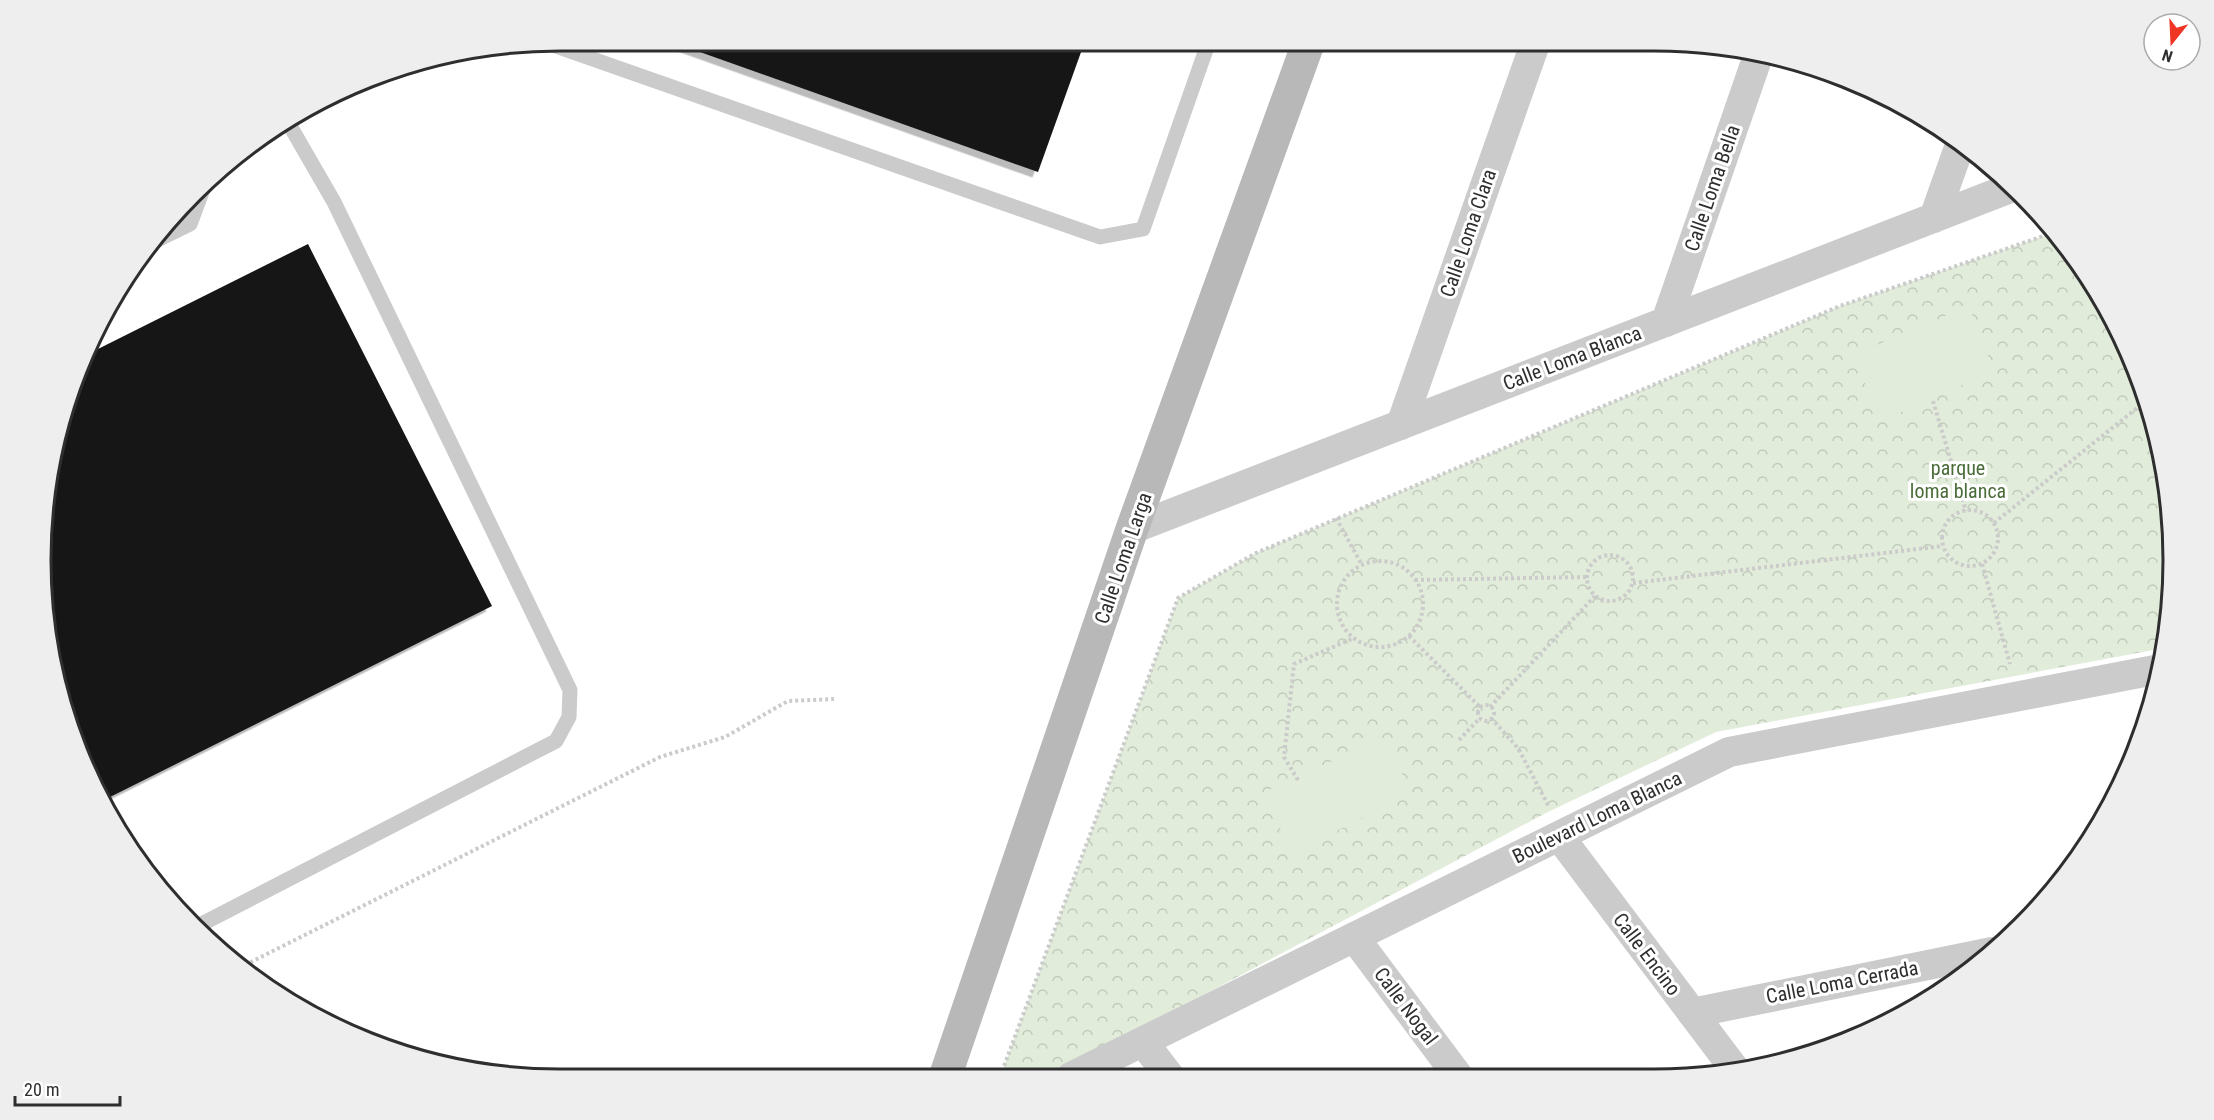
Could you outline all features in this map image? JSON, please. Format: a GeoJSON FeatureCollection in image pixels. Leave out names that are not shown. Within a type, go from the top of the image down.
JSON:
{"type":"FeatureCollection","features":[{"type":"Feature","properties":{"kind":"street","name":"Calle Loma Larga"},"geometry":{"type":"LineString","coordinates":[[948,1069],[1132,529],[1305,51]]}},
{"type":"Feature","properties":{"kind":"street","name":"Calle Loma Clara"},"geometry":{"type":"LineString","coordinates":[[1401,425],[1532,51]]}},
{"type":"Feature","properties":{"kind":"street","name":"Calle Loma Bella"},"geometry":{"type":"LineString","coordinates":[[1666,322],[1756,62]]}},
{"type":"Feature","properties":{"kind":"street"},"geometry":{"type":"LineString","coordinates":[[1935,218],[1958,152]]}},
{"type":"Feature","properties":{"kind":"street","name":"Calle Loma Blanca"},"geometry":{"type":"LineString","coordinates":[[1132,529],[2005,191]]}},
{"type":"Feature","properties":{"kind":"street","name":"Boulevard Loma Blanca"},"geometry":{"type":"LineString","coordinates":[[1087,1069],[1354,937],[1555,824],[1729,752],[2150,671]]}},
{"type":"Feature","properties":{"kind":"street","name":"Calle Encino"},"geometry":{"type":"LineString","coordinates":[[1555,824],[1730,1063]]}},
{"type":"Feature","properties":{"kind":"street","name":"Calle Nogal"},"geometry":{"type":"LineString","coordinates":[[1354,937],[1453,1069]]}},
{"type":"Feature","properties":{"kind":"street","name":"Calle Loma Cerrada"},"geometry":{"type":"LineString","coordinates":[[1692,1013],[1974,956]]}},
{"type":"Feature","properties":{"kind":"street"},"geometry":{"type":"LineString","coordinates":[[1143,1041],[1164,1069]]}},
{"type":"Feature","properties":{"kind":"lane"},"geometry":{"type":"LineString","coordinates":[[570,51],[1100,237],[1143,229],[1205,51]]}},
{"type":"Feature","properties":{"kind":"lane"},"geometry":{"type":"LineString","coordinates":[[203,923],[556,741],[569,717],[570,690],[334,202],[291,128]]}},
{"type":"Feature","properties":{"kind":"lane"},"geometry":{"type":"LineString","coordinates":[[169,234],[189,224],[198,203]]}},
{"type":"Feature","properties":{"kind":"path"},"geometry":{"type":"LineString","coordinates":[[1003,1069],[1178,598],[1256,553],[1840,306],[2046,235]]}},
{"type":"Feature","properties":{"kind":"path"},"geometry":{"type":"LineString","coordinates":[[1933,401],[1966,511]]}},
{"type":"Feature","properties":{"kind":"path"},"geometry":{"type":"LineString","coordinates":[[1994,523],[2139,406]]}},
{"type":"Feature","properties":{"kind":"path"},"geometry":{"type":"LineString","coordinates":[[1966,511],[1982,513],[1994,523],[1997,532],[1998,542],[1995,551],[1982,564],[1963,566],[1947,555],[1943,546],[1941,537],[1949,519],[1966,511]]}},
{"type":"Feature","properties":{"kind":"path"},"geometry":{"type":"LineString","coordinates":[[1336,518],[1362,565]]}},
{"type":"Feature","properties":{"kind":"path"},"geometry":{"type":"LineString","coordinates":[[1633,583],[1943,546]]}},
{"type":"Feature","properties":{"kind":"path"},"geometry":{"type":"LineString","coordinates":[[1606,556],[1613,556],[1621,558],[1631,568],[1633,583],[1625,596],[1618,600],[1602,600],[1595,596],[1587,577],[1593,563],[1606,556]]}},
{"type":"Feature","properties":{"kind":"path"},"geometry":{"type":"LineString","coordinates":[[1370,561],[1398,564],[1410,572],[1423,597],[1423,611],[1418,625],[1409,636],[1397,644],[1382,647],[1367,645],[1354,639],[1344,628],[1338,616],[1336,602],[1339,588],[1346,576],[1362,565],[1370,561]]}},
{"type":"Feature","properties":{"kind":"path"},"geometry":{"type":"LineString","coordinates":[[1982,564],[2010,665]]}},
{"type":"Feature","properties":{"kind":"path"},"geometry":{"type":"LineString","coordinates":[[1415,580],[1587,577]]}},
{"type":"Feature","properties":{"kind":"path"},"geometry":{"type":"LineString","coordinates":[[1491,707],[1595,596]]}},
{"type":"Feature","properties":{"kind":"path"},"geometry":{"type":"LineString","coordinates":[[1409,636],[1480,707]]}},
{"type":"Feature","properties":{"kind":"path"},"geometry":{"type":"LineString","coordinates":[[1298,780],[1284,757],[1294,664],[1354,639]]}},
{"type":"Feature","properties":{"kind":"path"},"geometry":{"type":"LineString","coordinates":[[249,963],[660,756],[725,737],[788,701],[834,699]]}},
{"type":"Feature","properties":{"kind":"path"},"geometry":{"type":"LineString","coordinates":[[1480,707],[1487,705],[1491,707]]}},
{"type":"Feature","properties":{"kind":"path"},"geometry":{"type":"LineString","coordinates":[[1480,707],[1478,711],[1480,718]]}},
{"type":"Feature","properties":{"kind":"path"},"geometry":{"type":"LineString","coordinates":[[1491,707],[1493,714],[1491,718]]}},
{"type":"Feature","properties":{"kind":"path"},"geometry":{"type":"LineString","coordinates":[[1480,718],[1484,720],[1491,718]]}},
{"type":"Feature","properties":{"kind":"path"},"geometry":{"type":"LineString","coordinates":[[1459,740],[1480,718]]}},
{"type":"Feature","properties":{"kind":"path"},"geometry":{"type":"LineString","coordinates":[[1491,718],[1518,748],[1555,824]]}},
{"type":"Feature","properties":{"kind":"green space","name":"parque loma blanca"},"geometry":{"type":"Polygon","coordinates":[[[2046,235],[2077,277],[2111,335],[2136,396],[2146,428],[2159,494],[2162,527],[2162,593],[2155,650],[1716,732],[1546,813],[1064,1069],[1003,1069],[1178,598],[1256,553],[1840,306],[2046,235]]]}},
{"type":"Feature","properties":{"kind":"green space"},"geometry":{"type":"Polygon","coordinates":[[[1969,306],[1994,371],[1881,421],[1853,355],[1969,306]]]}},
{"type":"Feature","properties":{"kind":"green space"},"geometry":{"type":"Polygon","coordinates":[[[1382,739],[1413,793],[1294,852],[1260,794],[1382,739]]]}},
{"type":"Feature","properties":{"kind":"building"},"geometry":{"type":"Polygon","coordinates":[[[697,51],[1081,51],[1038,172],[697,51]]]}},
{"type":"Feature","properties":{"kind":"building"},"geometry":{"type":"Polygon","coordinates":[[[308,244],[492,606],[110,797],[90,755],[68,692],[55,626],[51,560],[55,494],[68,428],[97,350],[308,244]]]}}]}
